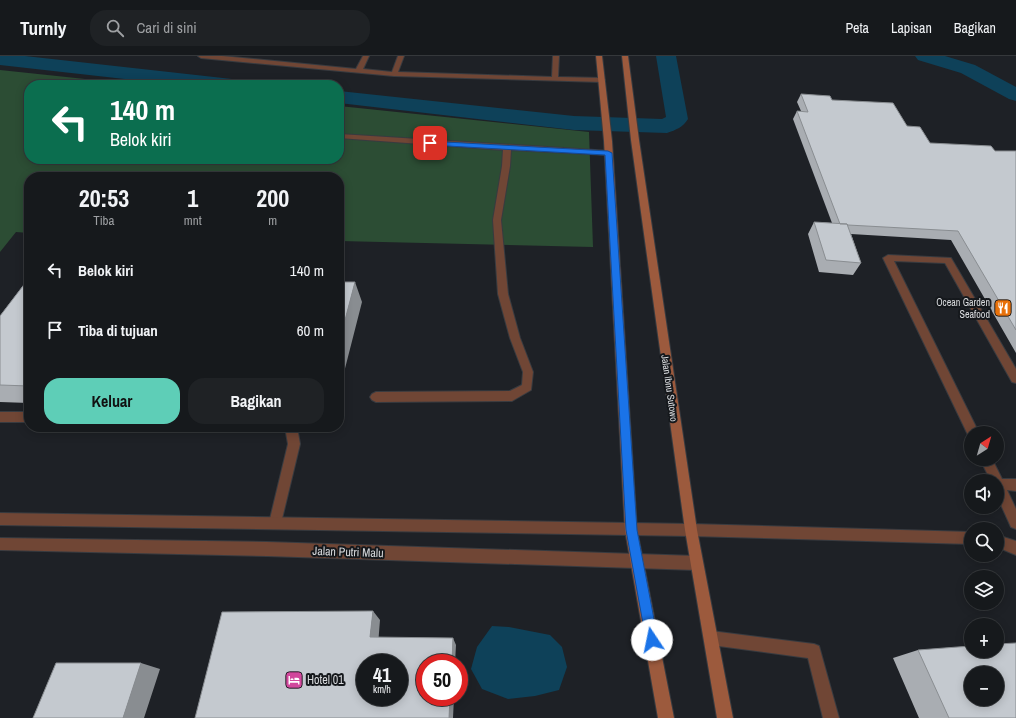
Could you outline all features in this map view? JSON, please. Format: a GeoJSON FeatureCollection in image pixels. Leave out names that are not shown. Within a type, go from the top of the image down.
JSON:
{"type":"FeatureCollection","features":[{"type":"Feature","properties":{"kind":"main road"},"geometry":{"type":"LineString","coordinates":[[599,56],[608,147],[631,530],[666,718]]}},
{"type":"Feature","properties":{"kind":"main road","name":"Jalan Ibnu Sutowo"},"geometry":{"type":"LineString","coordinates":[[625,56],[632,106],[634,140],[691,530],[725,718]]}},
{"type":"Feature","properties":{"kind":"street"},"geometry":{"type":"LineString","coordinates":[[201,56],[394,74],[602,80]]}},
{"type":"Feature","properties":{"kind":"street"},"geometry":{"type":"LineString","coordinates":[[359,70],[366,56]]}},
{"type":"Feature","properties":{"kind":"street"},"geometry":{"type":"LineString","coordinates":[[394,74],[402,56]]}},
{"type":"Feature","properties":{"kind":"street"},"geometry":{"type":"LineString","coordinates":[[555,78],[556,56]]}},
{"type":"Feature","properties":{"kind":"street"},"geometry":{"type":"LineString","coordinates":[[344,136],[507,148],[608,147]]}},
{"type":"Feature","properties":{"kind":"street"},"geometry":{"type":"LineString","coordinates":[[376,397],[512,396],[527,387],[528,372],[515,338],[503,294],[497,220],[506,166],[507,148]]}},
{"type":"Feature","properties":{"kind":"street"},"geometry":{"type":"LineString","coordinates":[[970,426],[888,258],[948,260],[1016,379]]}},
{"type":"Feature","properties":{"kind":"street"},"geometry":{"type":"LineString","coordinates":[[0,417],[24,417]]}},
{"type":"Feature","properties":{"kind":"street"},"geometry":{"type":"LineString","coordinates":[[275,523],[294,444],[292,432]]}},
{"type":"Feature","properties":{"kind":"street"},"geometry":{"type":"LineString","coordinates":[[1004,483],[1016,485]]}},
{"type":"Feature","properties":{"kind":"street"},"geometry":{"type":"LineString","coordinates":[[1004,497],[1016,523]]}},
{"type":"Feature","properties":{"kind":"street"},"geometry":{"type":"LineString","coordinates":[[0,519],[691,530],[964,538]]}},
{"type":"Feature","properties":{"kind":"street","name":"Jalan Putri Malu"},"geometry":{"type":"LineString","coordinates":[[0,544],[274,549],[696,563]]}},
{"type":"Feature","properties":{"kind":"street"},"geometry":{"type":"LineString","coordinates":[[1004,544],[1016,548]]}},
{"type":"Feature","properties":{"kind":"street"},"geometry":{"type":"LineString","coordinates":[[710,638],[814,651],[831,718]]}},
{"type":"Feature","properties":{"kind":"green space"},"geometry":{"type":"Polygon","coordinates":[[[0,70],[95,80],[24,80],[24,164],[344,164],[344,107],[589,132],[593,247],[344,241],[344,172],[24,172],[24,233],[16,232],[0,252],[0,70]]]}},
{"type":"Feature","properties":{"kind":"water"},"geometry":{"type":"Polygon","coordinates":[[[492,626],[509,627],[550,635],[562,647],[567,667],[559,690],[535,696],[508,699],[482,689],[471,669],[477,647],[492,626]]]}},
{"type":"Feature","properties":{"kind":"building"},"geometry":{"type":"Polygon","coordinates":[[[801,94],[830,96],[832,100],[893,103],[907,126],[920,127],[930,143],[991,146],[995,151],[1016,151],[1016,330],[958,231],[840,224],[797,111],[808,112],[801,94]]]}},
{"type":"Feature","properties":{"kind":"building"},"geometry":{"type":"Polygon","coordinates":[[[814,222],[847,224],[861,263],[826,260],[814,222]]]}},
{"type":"Feature","properties":{"kind":"building"},"geometry":{"type":"Polygon","coordinates":[[[344,282],[355,282],[344,324],[344,282]]]}},
{"type":"Feature","properties":{"kind":"building"},"geometry":{"type":"Polygon","coordinates":[[[24,285],[24,386],[0,385],[0,316],[24,285]]]}},
{"type":"Feature","properties":{"kind":"building","name":"Hotel 01"},"geometry":{"type":"Polygon","coordinates":[[[373,611],[370,637],[453,638],[452,654],[416,654],[416,706],[450,706],[449,718],[195,718],[222,612],[373,611]]]}},
{"type":"Feature","properties":{"kind":"building"},"geometry":{"type":"Polygon","coordinates":[[[1016,643],[1016,718],[949,718],[918,650],[964,647],[964,658],[1004,658],[1004,644],[1016,643]]]}},
{"type":"Feature","properties":{"kind":"building"},"geometry":{"type":"Polygon","coordinates":[[[56,663],[141,663],[123,718],[33,718],[56,663]]]}},
{"type":"Feature","properties":{"kind":"waterway"},"geometry":{"type":"LineString","coordinates":[[344,98],[574,123],[667,126],[677,119],[666,56]]}},
{"type":"Feature","properties":{"kind":"waterway"},"geometry":{"type":"LineString","coordinates":[[925,56],[968,69],[1016,95]]}},
{"type":"Feature","properties":{"kind":"waterway"},"geometry":{"type":"LineString","coordinates":[[0,59],[187,80]]}},
{"type":"Feature","properties":{"kind":"place","name":"Ocean Garden Seafood"},"geometry":{"type":"Point","coordinates":[1003,308]}},
{"type":"Feature","properties":{"kind":"place","name":"Hotel 01"},"geometry":{"type":"Point","coordinates":[294,680]}},
{"type":"Feature","properties":{"kind":"route"},"geometry":{"type":"LineString","coordinates":[[430,143],[608,153],[631,530],[652,640]]}}]}
